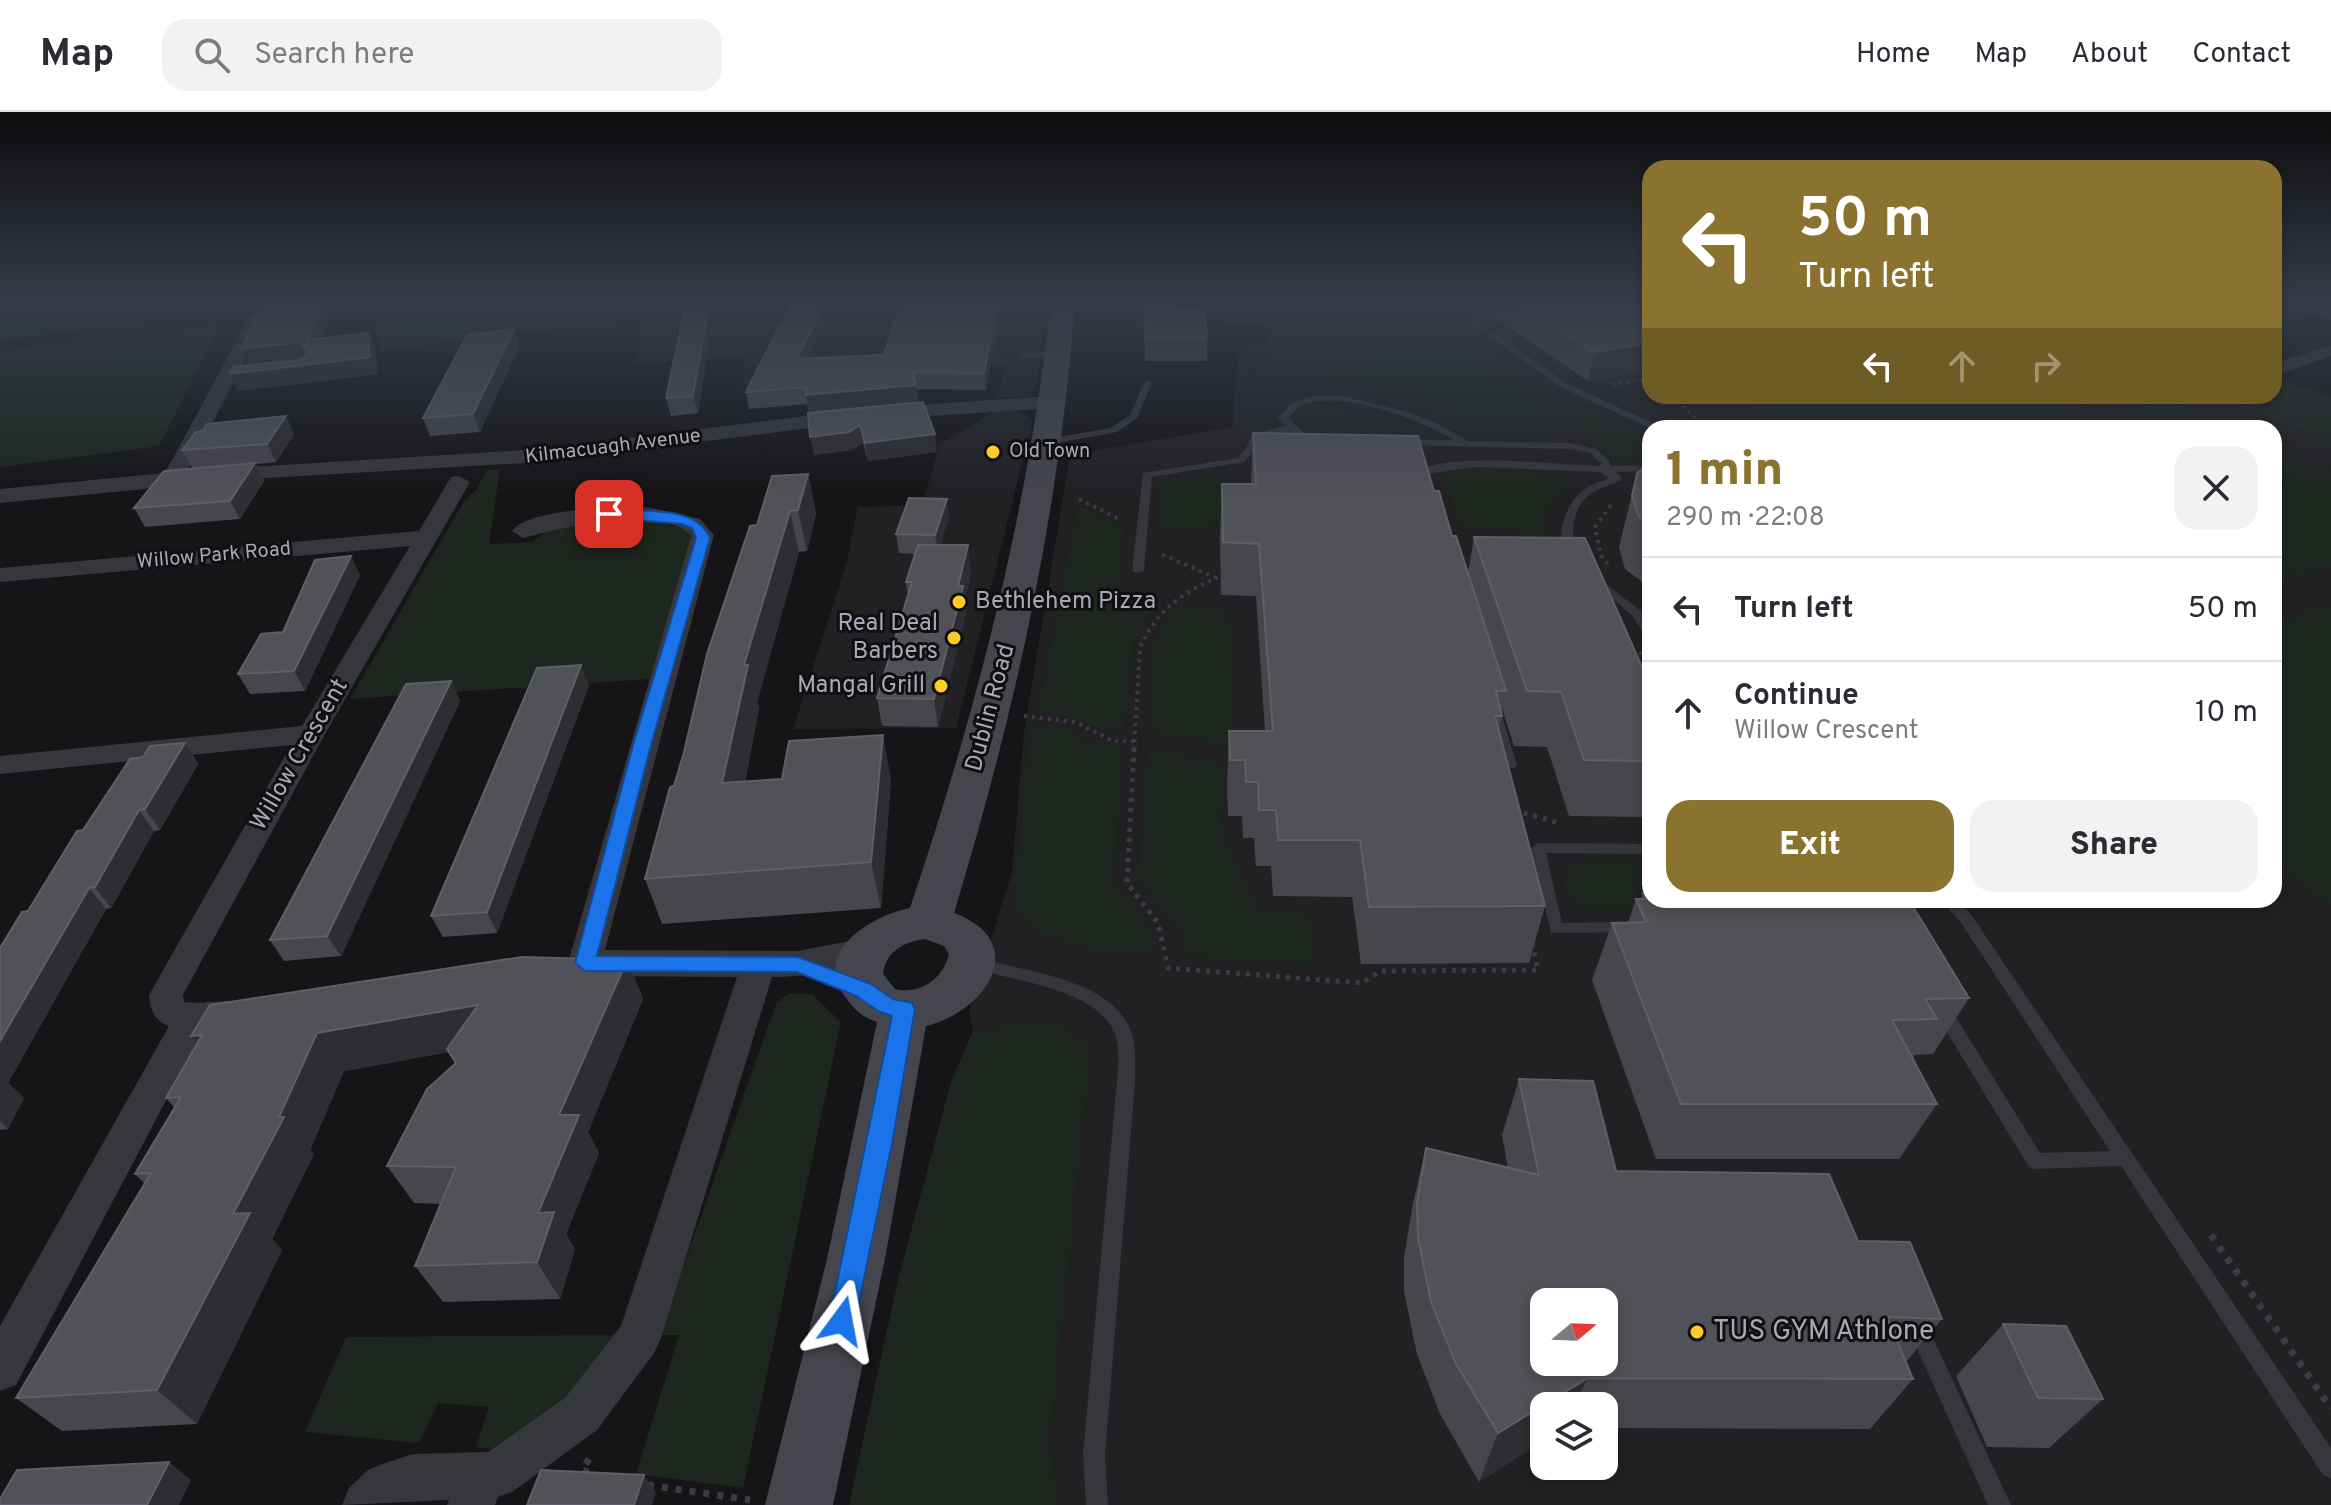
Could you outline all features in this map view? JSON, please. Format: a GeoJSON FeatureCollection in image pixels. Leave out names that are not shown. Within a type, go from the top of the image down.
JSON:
{"type":"FeatureCollection","features":[{"type":"Feature","properties":{"kind":"main road","name":"Dublin Road"},"geometry":{"type":"LineString","coordinates":[[928,922],[960,825],[1003,667],[1058,365]]}},
{"type":"Feature","properties":{"kind":"main road"},"geometry":{"type":"LineString","coordinates":[[774,1502],[856,1259],[878,983],[891,929],[928,922],[957,931],[973,950],[974,963],[958,991],[924,1008],[878,983]]}},
{"type":"Feature","properties":{"kind":"street"},"geometry":{"type":"LineString","coordinates":[[172,479],[240,365]]}},
{"type":"Feature","properties":{"kind":"street"},"geometry":{"type":"LineString","coordinates":[[2283,367],[2289,365]]}},
{"type":"Feature","properties":{"kind":"street","name":"Kilmacuagh Avenue"},"geometry":{"type":"LineString","coordinates":[[0,496],[172,479],[538,457],[830,418],[950,406],[1052,402]]}},
{"type":"Feature","properties":{"kind":"street","name":"Willow Crescent"},"geometry":{"type":"LineString","coordinates":[[201,1018],[173,1014],[167,1006],[166,995],[311,734],[459,482]]}},
{"type":"Feature","properties":{"kind":"street"},"geometry":{"type":"LineString","coordinates":[[523,531],[550,521],[628,514],[685,520],[698,526],[703,535],[568,965],[798,964],[878,983]]}},
{"type":"Feature","properties":{"kind":"street","name":"Willow Park Road"},"geometry":{"type":"LineString","coordinates":[[0,575],[429,537]]}},
{"type":"Feature","properties":{"kind":"street"},"geometry":{"type":"LineString","coordinates":[[0,765],[311,734]]}},
{"type":"Feature","properties":{"kind":"street"},"geometry":{"type":"LineString","coordinates":[[366,1505],[385,1487],[413,1478],[476,1491],[581,1414],[639,1338],[759,963]]}},
{"type":"Feature","properties":{"kind":"street"},"geometry":{"type":"LineString","coordinates":[[0,1369],[201,1018],[269,1010]]}},
{"type":"Feature","properties":{"kind":"lane"},"geometry":{"type":"LineString","coordinates":[[1535,365],[1565,386],[1642,421]]}},
{"type":"Feature","properties":{"kind":"lane"},"geometry":{"type":"LineString","coordinates":[[1046,442],[1114,430],[1134,416],[1148,383]]}},
{"type":"Feature","properties":{"kind":"lane"},"geometry":{"type":"LineString","coordinates":[[1321,440],[1306,440],[1283,418],[1287,409],[1298,400],[1334,397],[1422,420],[1467,444]]}},
{"type":"Feature","properties":{"kind":"lane"},"geometry":{"type":"LineString","coordinates":[[1138,570],[1147,475],[1241,460],[1251,449],[1255,436],[1291,428]]}},
{"type":"Feature","properties":{"kind":"lane"},"geometry":{"type":"LineString","coordinates":[[1394,442],[1571,446],[1593,451],[1606,462],[1604,470]]}},
{"type":"Feature","properties":{"kind":"lane"},"geometry":{"type":"LineString","coordinates":[[1424,485],[1420,472],[1450,464],[1604,470],[1642,468]]}},
{"type":"Feature","properties":{"kind":"lane"},"geometry":{"type":"LineString","coordinates":[[1604,470],[1617,478],[1584,494],[1568,519],[1568,547],[1587,571],[1637,613],[1642,621]]}},
{"type":"Feature","properties":{"kind":"lane"},"geometry":{"type":"LineString","coordinates":[[1493,707],[1510,765]]}},
{"type":"Feature","properties":{"kind":"lane"},"geometry":{"type":"LineString","coordinates":[[1642,849],[1538,848],[1556,929],[1651,927]]}},
{"type":"Feature","properties":{"kind":"lane"},"geometry":{"type":"LineString","coordinates":[[1956,908],[1965,917],[2331,1467]]}},
{"type":"Feature","properties":{"kind":"lane"},"geometry":{"type":"LineString","coordinates":[[974,963],[1007,975],[1066,986],[1109,1009],[1124,1035],[1126,1081],[1094,1455],[1097,1505]]}},
{"type":"Feature","properties":{"kind":"lane"},"geometry":{"type":"LineString","coordinates":[[1937,1002],[2035,1161],[2126,1158]]}},
{"type":"Feature","properties":{"kind":"lane"},"geometry":{"type":"LineString","coordinates":[[1908,1306],[2000,1505]]}},
{"type":"Feature","properties":{"kind":"path"},"geometry":{"type":"LineString","coordinates":[[1610,385],[1642,379]]}},
{"type":"Feature","properties":{"kind":"path"},"geometry":{"type":"LineString","coordinates":[[1681,404],[1697,420]]}},
{"type":"Feature","properties":{"kind":"path"},"geometry":{"type":"LineString","coordinates":[[1079,499],[1129,523],[1151,549],[1216,578],[1182,593],[1154,615],[1140,647],[1127,883],[1158,923],[1168,968],[1362,983],[1380,971],[1538,970],[1531,939]]}},
{"type":"Feature","properties":{"kind":"path"},"geometry":{"type":"LineString","coordinates":[[1587,571],[1624,579],[1601,556],[1595,527],[1609,505],[1621,500]]}},
{"type":"Feature","properties":{"kind":"path"},"geometry":{"type":"LineString","coordinates":[[988,713],[1075,722],[1113,741],[1134,741]]}},
{"type":"Feature","properties":{"kind":"path"},"geometry":{"type":"LineString","coordinates":[[1504,807],[1565,825]]}},
{"type":"Feature","properties":{"kind":"path"},"geometry":{"type":"LineString","coordinates":[[567,1424],[594,1449],[582,1470],[602,1478]]}},
{"type":"Feature","properties":{"kind":"path"},"geometry":{"type":"LineString","coordinates":[[632,1482],[774,1502]]}},
{"type":"Feature","properties":{"kind":"shaded area"},"geometry":{"type":"Polygon","coordinates":[[[0,365],[200,365],[159,446],[0,467],[0,365]]]}},
{"type":"Feature","properties":{"kind":"shaded area"},"geometry":{"type":"Polygon","coordinates":[[[745,365],[896,365],[743,385],[745,365]]]}},
{"type":"Feature","properties":{"kind":"shaded area"},"geometry":{"type":"Polygon","coordinates":[[[897,365],[1039,365],[1037,384],[1029,397],[996,398],[1006,366],[897,365]]]}},
{"type":"Feature","properties":{"kind":"shaded area"},"geometry":{"type":"Polygon","coordinates":[[[1237,365],[1642,365],[1642,404],[2231,404],[2273,420],[1642,420],[1642,908],[2282,908],[2282,423],[2331,442],[2331,1505],[849,1505],[899,1276],[952,1079],[973,1031],[969,1012],[1012,872],[1024,733],[1070,455],[1232,427],[1237,365]]]}},
{"type":"Feature","properties":{"kind":"shaded area"},"geometry":{"type":"Polygon","coordinates":[[[1513,365],[1549,390],[1626,427],[1642,439],[1642,459],[1620,460],[1599,450],[1613,449],[1583,431],[1470,427],[1380,390],[1327,381],[1256,378],[1254,366],[1513,365]]]}},
{"type":"Feature","properties":{"kind":"shaded area"},"geometry":{"type":"Polygon","coordinates":[[[2282,380],[2331,396],[2331,442],[2282,423],[2282,420],[2273,420],[2231,404],[2282,404],[2282,380]]]}},
{"type":"Feature","properties":{"kind":"shaded area"},"geometry":{"type":"Polygon","coordinates":[[[1324,403],[1345,409],[1350,418],[1337,425],[1322,427],[1307,423],[1297,413],[1301,408],[1324,403]]]}},
{"type":"Feature","properties":{"kind":"shaded area"},"geometry":{"type":"Polygon","coordinates":[[[1742,404],[2104,404],[2024,420],[1767,420],[1742,404]]]}},
{"type":"Feature","properties":{"kind":"shaded area"},"geometry":{"type":"Polygon","coordinates":[[[2152,404],[2180,404],[2215,420],[2077,420],[2152,404]]]}},
{"type":"Feature","properties":{"kind":"shaded area"},"geometry":{"type":"Polygon","coordinates":[[[1010,410],[1027,415],[1032,422],[956,728],[793,729],[847,562],[858,507],[922,505],[940,444],[996,411],[1010,410]]]}},
{"type":"Feature","properties":{"kind":"shaded area"},"geometry":{"type":"Polygon","coordinates":[[[2282,451],[2331,472],[2331,566],[2282,579],[2282,451]]]}},
{"type":"Feature","properties":{"kind":"shaded area"},"geometry":{"type":"Polygon","coordinates":[[[500,469],[489,544],[533,542],[554,525],[612,520],[659,521],[689,531],[691,537],[651,679],[350,699],[464,501],[476,490],[487,470],[500,469]]]}},
{"type":"Feature","properties":{"kind":"shaded area"},"geometry":{"type":"Polygon","coordinates":[[[1460,470],[1558,473],[1569,478],[1570,487],[1561,486],[1546,507],[1543,537],[1521,537],[1517,529],[1460,528],[1445,480],[1448,474],[1460,470]]]}},
{"type":"Feature","properties":{"kind":"shaded area"},"geometry":{"type":"Polygon","coordinates":[[[1222,473],[1225,520],[1199,530],[1160,527],[1160,481],[1222,473]]]}},
{"type":"Feature","properties":{"kind":"shaded area"},"geometry":{"type":"Polygon","coordinates":[[[1078,505],[1125,527],[1115,603],[1155,607],[1133,642],[1124,732],[1101,730],[1077,717],[1038,711],[1078,505]]]}},
{"type":"Feature","properties":{"kind":"shaded area"},"geometry":{"type":"Polygon","coordinates":[[[2331,602],[2331,906],[2282,873],[2282,619],[2331,602]]]}},
{"type":"Feature","properties":{"kind":"shaded area"},"geometry":{"type":"Polygon","coordinates":[[[1174,607],[1229,610],[1235,747],[1150,732],[1150,649],[1174,607]]]}},
{"type":"Feature","properties":{"kind":"shaded area"},"geometry":{"type":"Polygon","coordinates":[[[1030,723],[1065,727],[1084,740],[1102,746],[1122,746],[1114,879],[1150,925],[1155,953],[1093,951],[1035,931],[1014,904],[1030,723]]]}},
{"type":"Feature","properties":{"kind":"shaded area"},"geometry":{"type":"Polygon","coordinates":[[[1148,744],[1227,766],[1220,822],[1257,907],[1309,912],[1315,966],[1184,956],[1182,932],[1137,882],[1148,744]]]}},
{"type":"Feature","properties":{"kind":"shaded area"},"geometry":{"type":"Polygon","coordinates":[[[1590,858],[1642,860],[1642,885],[1633,885],[1640,909],[1578,909],[1563,888],[1566,866],[1590,858]]]}},
{"type":"Feature","properties":{"kind":"shaded area"},"geometry":{"type":"Polygon","coordinates":[[[789,993],[812,994],[841,1022],[743,1488],[636,1474],[679,1335],[659,1335],[776,1004],[789,993]]]}},
{"type":"Feature","properties":{"kind":"shaded area"},"geometry":{"type":"Polygon","coordinates":[[[1046,1018],[1063,1025],[1091,1046],[1050,1436],[1056,1505],[849,1505],[899,1276],[952,1079],[973,1031],[1046,1018]]]}},
{"type":"Feature","properties":{"kind":"shaded area"},"geometry":{"type":"Polygon","coordinates":[[[625,1335],[576,1398],[493,1449],[476,1447],[489,1407],[438,1403],[419,1443],[305,1432],[346,1337],[625,1335]]]}},
{"type":"Feature","properties":{"kind":"building"},"geometry":{"type":"Polygon","coordinates":[[[252,365],[304,365],[230,374],[233,367],[252,365]]]}},
{"type":"Feature","properties":{"kind":"building"},"geometry":{"type":"Polygon","coordinates":[[[451,365],[497,365],[473,414],[423,418],[451,365]]]}},
{"type":"Feature","properties":{"kind":"building"},"geometry":{"type":"Polygon","coordinates":[[[673,365],[698,365],[693,396],[666,398],[673,365]]]}},
{"type":"Feature","properties":{"kind":"building"},"geometry":{"type":"Polygon","coordinates":[[[760,365],[986,365],[984,373],[912,372],[916,385],[806,395],[805,387],[746,392],[760,365]]]}},
{"type":"Feature","properties":{"kind":"building"},"geometry":{"type":"Polygon","coordinates":[[[923,402],[935,434],[865,443],[860,425],[849,432],[810,437],[808,413],[923,402]]]}},
{"type":"Feature","properties":{"kind":"building"},"geometry":{"type":"Polygon","coordinates":[[[286,416],[267,444],[182,450],[207,424],[286,416]]]}},
{"type":"Feature","properties":{"kind":"building"},"geometry":{"type":"Polygon","coordinates":[[[1253,433],[1418,436],[1434,491],[1439,491],[1452,536],[1456,536],[1506,691],[1496,691],[1502,716],[1495,716],[1545,906],[1369,907],[1360,840],[1278,840],[1276,810],[1259,810],[1258,782],[1246,782],[1245,760],[1230,760],[1229,731],[1273,731],[1259,544],[1223,542],[1222,484],[1256,484],[1253,433]]]}},
{"type":"Feature","properties":{"kind":"building"},"geometry":{"type":"Polygon","coordinates":[[[255,463],[230,501],[134,508],[164,471],[255,463]]]}},
{"type":"Feature","properties":{"kind":"building"},"geometry":{"type":"Polygon","coordinates":[[[1642,470],[1642,519],[1632,496],[1637,473],[1642,470]]]}},
{"type":"Feature","properties":{"kind":"building"},"geometry":{"type":"Polygon","coordinates":[[[808,474],[798,510],[790,511],[744,665],[748,665],[722,783],[782,779],[789,741],[883,735],[871,862],[645,879],[670,787],[674,786],[684,752],[707,654],[750,526],[757,525],[772,476],[808,474]]]}},
{"type":"Feature","properties":{"kind":"building"},"geometry":{"type":"Polygon","coordinates":[[[909,498],[947,499],[935,535],[896,534],[909,498]]]}},
{"type":"Feature","properties":{"kind":"building"},"geometry":{"type":"Polygon","coordinates":[[[1474,537],[1585,538],[1642,667],[1642,761],[1584,760],[1561,692],[1527,691],[1474,537]]]}},
{"type":"Feature","properties":{"kind":"building"},"geometry":{"type":"Polygon","coordinates":[[[918,545],[968,545],[958,586],[963,586],[934,699],[877,698],[912,582],[906,582],[918,545]]]}},
{"type":"Feature","properties":{"kind":"building"},"geometry":{"type":"Polygon","coordinates":[[[351,556],[294,671],[238,674],[261,634],[283,632],[315,560],[351,556]]]}},
{"type":"Feature","properties":{"kind":"building"},"geometry":{"type":"Polygon","coordinates":[[[581,665],[487,912],[431,916],[537,668],[581,665]]]}},
{"type":"Feature","properties":{"kind":"building"},"geometry":{"type":"Polygon","coordinates":[[[451,681],[327,936],[270,940],[406,684],[451,681]]]}},
{"type":"Feature","properties":{"kind":"building"},"geometry":{"type":"Polygon","coordinates":[[[185,743],[145,809],[139,810],[95,887],[89,888],[0,1041],[0,948],[22,912],[28,911],[77,831],[83,830],[130,759],[143,757],[150,746],[185,743]]]}},
{"type":"Feature","properties":{"kind":"building"},"geometry":{"type":"Polygon","coordinates":[[[1636,899],[1642,899],[1642,908],[1914,908],[1969,998],[1925,999],[1937,1019],[1892,1020],[1937,1104],[1681,1104],[1612,923],[1646,922],[1636,899]]]}},
{"type":"Feature","properties":{"kind":"building"},"geometry":{"type":"Polygon","coordinates":[[[522,957],[627,960],[559,1115],[579,1115],[538,1213],[554,1212],[537,1262],[415,1266],[456,1167],[387,1166],[427,1089],[456,1063],[447,1049],[478,1005],[317,1033],[279,1117],[284,1117],[233,1214],[250,1213],[157,1390],[16,1398],[151,1173],[135,1174],[181,1097],[166,1098],[202,1035],[191,1036],[210,1005],[522,957]]]}},
{"type":"Feature","properties":{"kind":"building"},"geometry":{"type":"Polygon","coordinates":[[[1519,1079],[1593,1081],[1616,1171],[1829,1174],[1858,1241],[1910,1242],[1942,1319],[1887,1317],[1913,1379],[1588,1378],[1565,1392],[1530,1392],[1530,1413],[1498,1433],[1456,1364],[1431,1302],[1418,1238],[1417,1203],[1426,1148],[1539,1175],[1519,1079]]]}},
{"type":"Feature","properties":{"kind":"building"},"geometry":{"type":"Polygon","coordinates":[[[2003,1324],[2066,1326],[2103,1399],[2038,1398],[2003,1324]]]}},
{"type":"Feature","properties":{"kind":"building"},"geometry":{"type":"Polygon","coordinates":[[[169,1462],[147,1505],[0,1505],[0,1499],[17,1470],[169,1462]]]}},
{"type":"Feature","properties":{"kind":"building"},"geometry":{"type":"Polygon","coordinates":[[[541,1470],[644,1475],[634,1505],[527,1505],[541,1470]]]}},
{"type":"Feature","properties":{"kind":"place","name":"Old Town"},"geometry":{"type":"Point","coordinates":[993,452]}},
{"type":"Feature","properties":{"kind":"place","name":"Bethlehem Pizza"},"geometry":{"type":"Point","coordinates":[959,602]}},
{"type":"Feature","properties":{"kind":"place","name":"Real Deal Barbers"},"geometry":{"type":"Point","coordinates":[954,638]}},
{"type":"Feature","properties":{"kind":"place","name":"Mangal Grill"},"geometry":{"type":"Point","coordinates":[941,686]}},
{"type":"Feature","properties":{"kind":"place","name":"TUS GYM Athlone"},"geometry":{"type":"Point","coordinates":[1697,1332]}},
{"type":"Feature","properties":{"kind":"route"},"geometry":{"type":"LineString","coordinates":[[609,514],[666,516],[685,520],[698,526],[703,538],[642,745],[585,963],[798,964],[864,990],[873,1000],[888,1007],[904,1009],[880,1144],[842,1321]]}}]}
